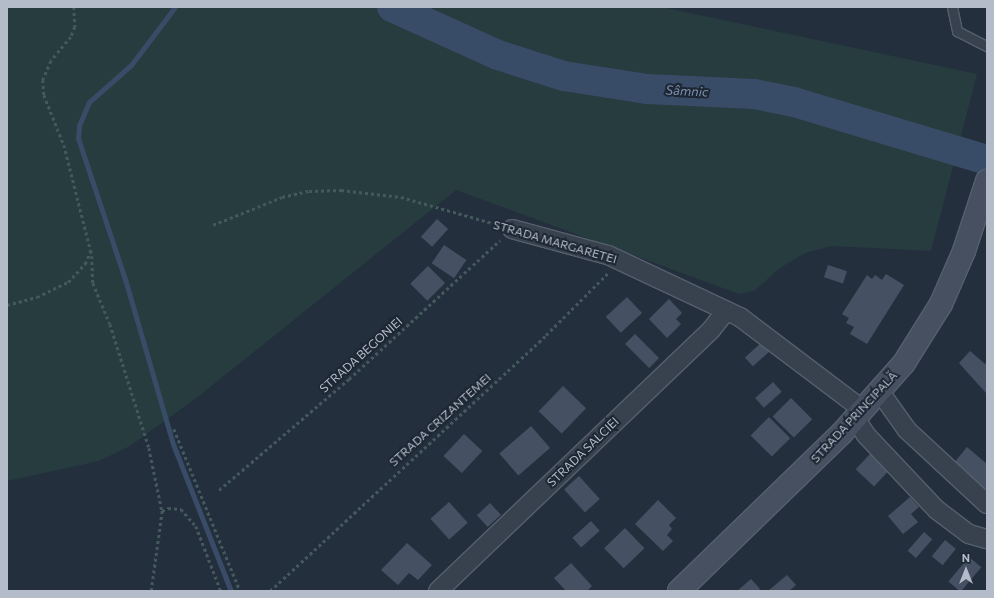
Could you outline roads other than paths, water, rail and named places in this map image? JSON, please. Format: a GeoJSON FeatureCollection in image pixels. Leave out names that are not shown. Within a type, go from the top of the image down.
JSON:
{"type":"FeatureCollection","features":[{"type":"Feature","properties":{"kind":"main road","name":"STRADA PRINCIPALĂ"},"geometry":{"type":"LineString","coordinates":[[679,591],[859,414],[880,392],[924,335],[941,304],[987,181]]}},
{"type":"Feature","properties":{"kind":"street","name":"STRADA MARGARETEI"},"geometry":{"type":"LineString","coordinates":[[512,229],[621,261],[726,311],[774,342],[859,414],[866,435],[937,510],[969,534],[987,539]]}},
{"type":"Feature","properties":{"kind":"street","name":"STRADA SALCIEI"},"geometry":{"type":"LineString","coordinates":[[438,591],[711,330],[726,311]]}},
{"type":"Feature","properties":{"kind":"street"},"geometry":{"type":"LineString","coordinates":[[880,392],[907,430],[987,504]]}},
{"type":"Feature","properties":{"kind":"lane"},"geometry":{"type":"LineString","coordinates":[[952,7],[957,31],[987,46]]}},
{"type":"Feature","properties":{"kind":"waterway"},"geometry":{"type":"LineString","coordinates":[[175,7],[131,65],[89,102],[79,125],[78,138],[125,279],[173,444],[231,591]]}},
{"type":"Feature","properties":{"kind":"waterway","name":"Sâmnic"},"geometry":{"type":"LineString","coordinates":[[392,7],[498,55],[564,76],[647,89],[754,94],[794,102],[987,160]]}}]}
